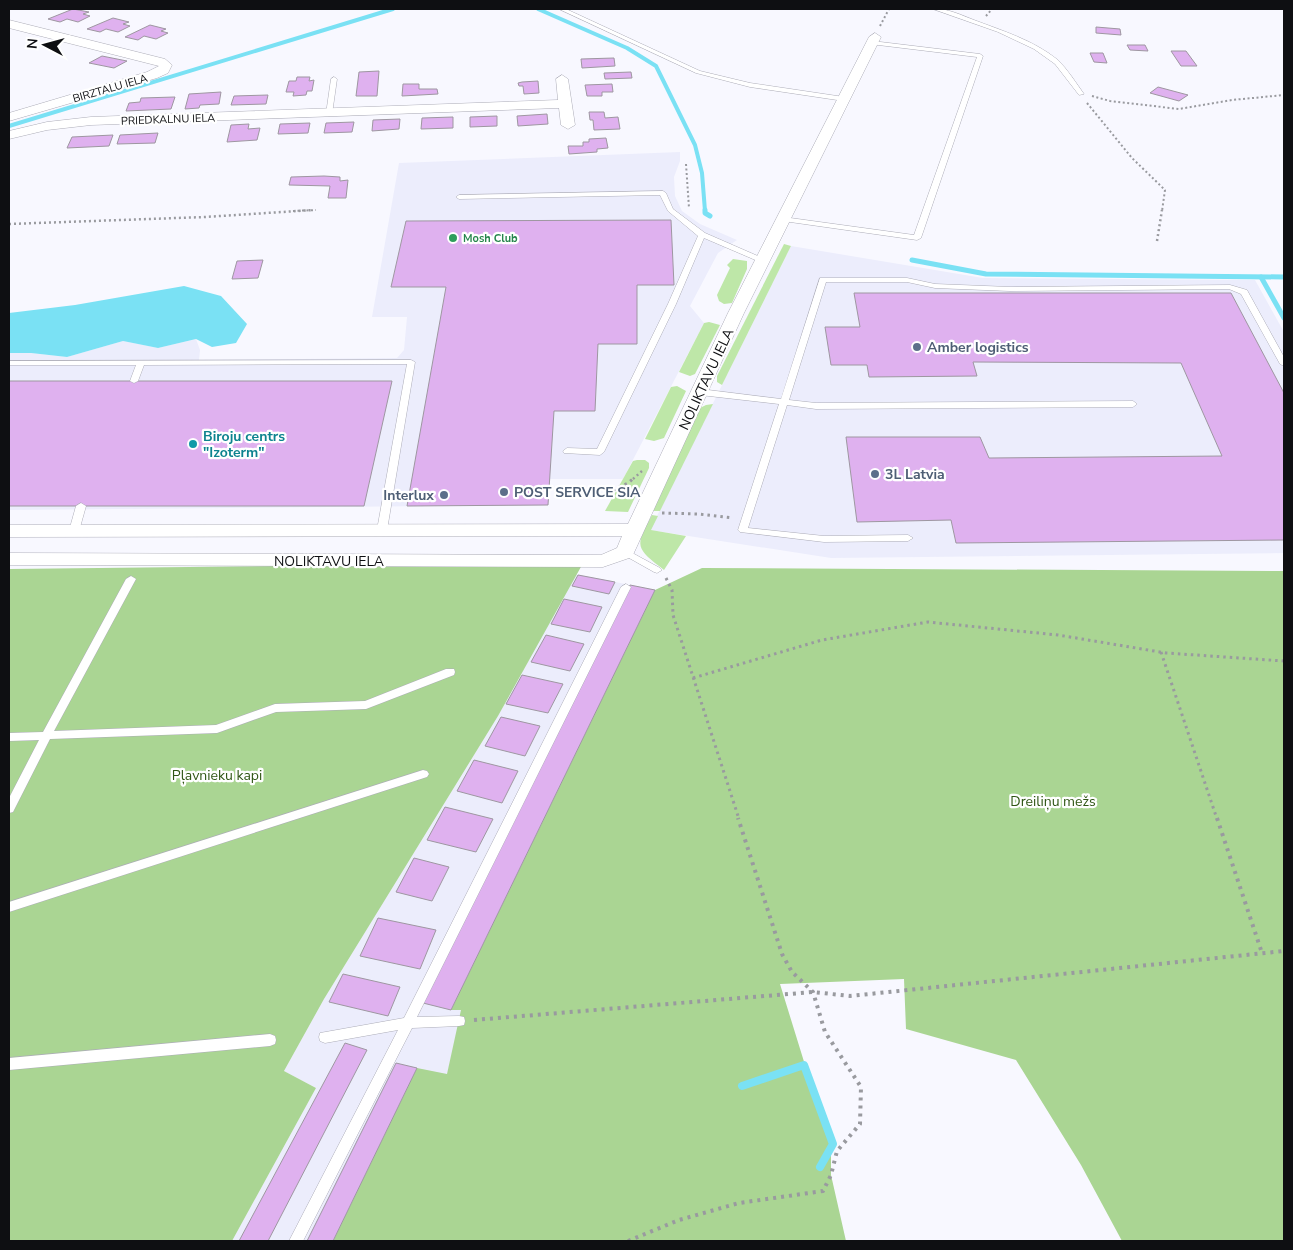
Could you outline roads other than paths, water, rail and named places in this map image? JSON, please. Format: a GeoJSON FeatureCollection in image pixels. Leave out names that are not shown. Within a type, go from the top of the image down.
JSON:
{"type":"FeatureCollection","features":[{"type":"Feature","properties":{"kind":"street","name":"BIRZTALU IELA"},"geometry":{"type":"LineString","coordinates":[[9,24],[166,65],[163,70],[152,75],[9,117]]}},
{"type":"Feature","properties":{"kind":"street","name":"NOLIKTAVU IELA"},"geometry":{"type":"LineString","coordinates":[[9,559],[603,561],[625,552],[666,461],[763,260],[874,40]]}},
{"type":"Feature","properties":{"kind":"street"},"geometry":{"type":"LineString","coordinates":[[562,79],[568,125]]}},
{"type":"Feature","properties":{"kind":"street","name":"PRIEDKALNU IELA"},"geometry":{"type":"LineString","coordinates":[[9,135],[47,126],[91,121],[330,114],[564,104]]}},
{"type":"Feature","properties":{"kind":"street"},"geometry":{"type":"LineString","coordinates":[[361,561],[382,530]]}},
{"type":"Feature","properties":{"kind":"street"},"geometry":{"type":"LineString","coordinates":[[9,531],[634,530]]}},
{"type":"Feature","properties":{"kind":"street"},"geometry":{"type":"LineString","coordinates":[[59,560],[74,531]]}},
{"type":"Feature","properties":{"kind":"lane"},"geometry":{"type":"LineString","coordinates":[[562,9],[698,72],[750,85],[844,99]]}},
{"type":"Feature","properties":{"kind":"lane"},"geometry":{"type":"LineString","coordinates":[[936,9],[1008,35],[1038,49],[1058,64],[1081,94]]}},
{"type":"Feature","properties":{"kind":"lane"},"geometry":{"type":"LineString","coordinates":[[962,18],[982,19]]}},
{"type":"Feature","properties":{"kind":"lane"},"geometry":{"type":"LineString","coordinates":[[783,219],[917,238],[980,56],[874,40]]}},
{"type":"Feature","properties":{"kind":"lane"},"geometry":{"type":"LineString","coordinates":[[330,114],[334,79]]}},
{"type":"Feature","properties":{"kind":"lane"},"geometry":{"type":"LineString","coordinates":[[459,197],[663,193],[670,210],[702,235],[763,260]]}},
{"type":"Feature","properties":{"kind":"lane"},"geometry":{"type":"LineString","coordinates":[[567,452],[600,452],[672,304],[702,235]]}},
{"type":"Feature","properties":{"kind":"lane"},"geometry":{"type":"LineString","coordinates":[[908,538],[824,539],[742,530],[823,280],[907,280],[935,286],[1010,289],[1230,287],[1244,292],[1284,364]]}},
{"type":"Feature","properties":{"kind":"lane"},"geometry":{"type":"LineString","coordinates":[[9,363],[411,362],[382,530]]}},
{"type":"Feature","properties":{"kind":"lane"},"geometry":{"type":"LineString","coordinates":[[134,381],[140,364]]}},
{"type":"Feature","properties":{"kind":"lane"},"geometry":{"type":"LineString","coordinates":[[700,392],[816,406],[1133,404]]}},
{"type":"Feature","properties":{"kind":"lane"},"geometry":{"type":"LineString","coordinates":[[74,531],[82,506]]}},
{"type":"Feature","properties":{"kind":"lane"},"geometry":{"type":"LineString","coordinates":[[625,552],[657,570]]}},
{"type":"Feature","properties":{"kind":"lane"},"geometry":{"type":"LineString","coordinates":[[9,809],[46,736],[131,579]]}},
{"type":"Feature","properties":{"kind":"lane"},"geometry":{"type":"LineString","coordinates":[[296,1241],[408,1023],[626,587]]}},
{"type":"Feature","properties":{"kind":"lane"},"geometry":{"type":"LineString","coordinates":[[9,738],[217,729],[275,708],[366,704],[450,672]]}},
{"type":"Feature","properties":{"kind":"lane"},"geometry":{"type":"LineString","coordinates":[[9,906],[423,774]]}},
{"type":"Feature","properties":{"kind":"lane"},"geometry":{"type":"LineString","coordinates":[[325,1037],[408,1023],[459,1021]]}},
{"type":"Feature","properties":{"kind":"lane"},"geometry":{"type":"LineString","coordinates":[[9,1064],[270,1040]]}},
{"type":"Feature","properties":{"kind":"water"},"geometry":{"type":"Polygon","coordinates":[[[184,286],[221,296],[247,324],[236,343],[212,347],[196,339],[158,348],[123,341],[67,357],[31,353],[9,353],[9,313],[75,305],[184,286]]]}},
{"type":"Feature","properties":{"kind":"waterway"},"geometry":{"type":"LineString","coordinates":[[9,126],[393,9]]}},
{"type":"Feature","properties":{"kind":"waterway"},"geometry":{"type":"LineString","coordinates":[[538,9],[627,48],[656,66],[695,145],[702,173],[705,211]]}},
{"type":"Feature","properties":{"kind":"waterway"},"geometry":{"type":"LineString","coordinates":[[705,211],[710,216]]}},
{"type":"Feature","properties":{"kind":"waterway"},"geometry":{"type":"LineString","coordinates":[[912,260],[986,274],[1284,277]]}},
{"type":"Feature","properties":{"kind":"waterway"},"geometry":{"type":"LineString","coordinates":[[1261,277],[1284,318]]}},
{"type":"Feature","properties":{"kind":"waterway"},"geometry":{"type":"LineString","coordinates":[[742,1086],[804,1065],[833,1144],[820,1167]]}},
{"type":"Feature","properties":{"kind":"place","name":"Mosh Club"},"geometry":{"type":"Point","coordinates":[453,238]}},
{"type":"Feature","properties":{"kind":"place","name":"Amber logistics"},"geometry":{"type":"Point","coordinates":[917,347]}},
{"type":"Feature","properties":{"kind":"place","name":"Biroju centrs \"Izoterm\""},"geometry":{"type":"Point","coordinates":[193,444]}},
{"type":"Feature","properties":{"kind":"place","name":"3L Latvia"},"geometry":{"type":"Point","coordinates":[875,474]}},
{"type":"Feature","properties":{"kind":"place","name":"POST SERVICE SIA"},"geometry":{"type":"Point","coordinates":[504,492]}},
{"type":"Feature","properties":{"kind":"place","name":"Interlux"},"geometry":{"type":"Point","coordinates":[444,495]}},
{"type":"Feature","properties":{"kind":"park label","name":"Pļavnieku kapi"},"geometry":{"type":"Point","coordinates":[217,775]}},
{"type":"Feature","properties":{"kind":"park label","name":"Dreiliņu mežs"},"geometry":{"type":"Point","coordinates":[1053,801]}}]}
